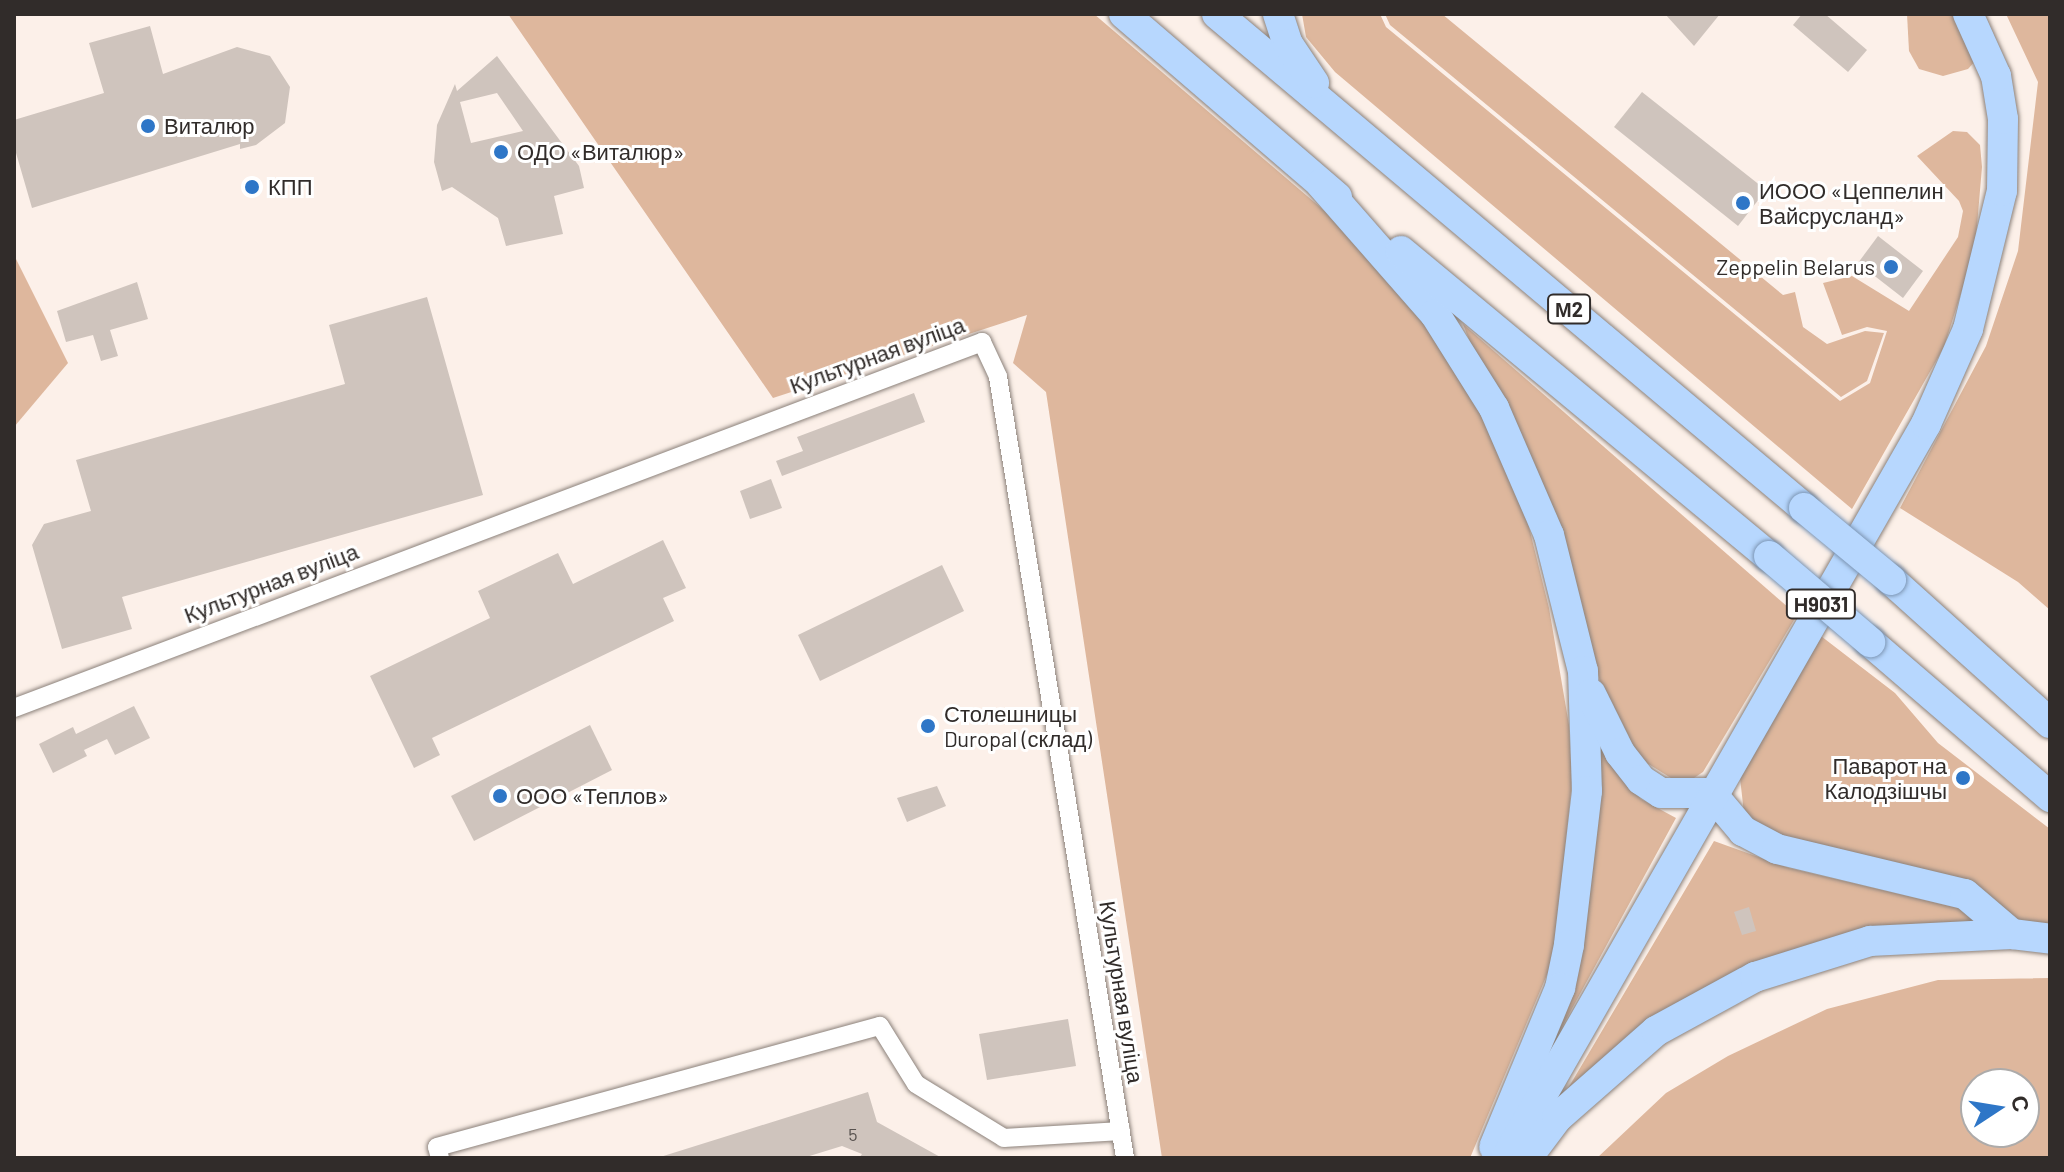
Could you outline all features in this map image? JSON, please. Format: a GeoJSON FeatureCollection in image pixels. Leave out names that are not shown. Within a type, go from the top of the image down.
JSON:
{"type":"FeatureCollection","features":[{"type":"Feature","properties":{"kind":"highway"},"geometry":{"type":"LineString","coordinates":[[1124,14],[1321,184],[1769,556],[2050,797]]}},
{"type":"Feature","properties":{"kind":"highway","name":"М2"},"geometry":{"type":"LineString","coordinates":[[1217,14],[1891,580],[2050,723]]}},
{"type":"Feature","properties":{"kind":"highway"},"geometry":{"type":"LineString","coordinates":[[1278,14],[1288,44],[1334,111]]}},
{"type":"Feature","properties":{"kind":"highway","name":"Н9031"},"geometry":{"type":"LineString","coordinates":[[1506,1158],[1711,793],[1926,424],[1968,329],[2002,191],[2003,119],[1996,76],[1968,14]]}},
{"type":"Feature","properties":{"kind":"highway"},"geometry":{"type":"LineString","coordinates":[[1321,184],[1435,314],[1494,408],[1549,535],[1583,671],[1599,717],[1641,780],[1661,793],[1711,793],[1743,831],[1777,849],[1965,894],[2012,934]]}},
{"type":"Feature","properties":{"kind":"highway"},"geometry":{"type":"LineString","coordinates":[[1490,1158],[1560,988],[1569,945],[1587,791],[1583,671]]}},
{"type":"Feature","properties":{"kind":"highway"},"geometry":{"type":"LineString","coordinates":[[1527,1158],[1557,1118],[1622,1058],[1707,1000],[1755,977],[1870,941],[2012,934],[2050,939]]}},
{"type":"Feature","properties":{"kind":"street","name":"Культурная вуліца"},"geometry":{"type":"LineString","coordinates":[[14,708],[982,342],[998,377],[1125,1158]]}},
{"type":"Feature","properties":{"kind":"street"},"geometry":{"type":"LineString","coordinates":[[440,1158],[437,1147],[880,1026],[916,1084],[1004,1138],[1121,1131]]}},
{"type":"Feature","properties":{"kind":"shaded area"},"geometry":{"type":"Polygon","coordinates":[[[508,14],[1094,14],[1327,213],[1423,317],[1470,390],[1523,503],[1549,608],[1569,725],[1572,782],[1554,958],[1470,1158],[1162,1158],[1046,392],[1013,363],[1027,315],[773,398],[508,14]]]}},
{"type":"Feature","properties":{"kind":"shaded area"},"geometry":{"type":"Polygon","coordinates":[[[1302,14],[1380,14],[1386,27],[1840,401],[1870,383],[1887,331],[1867,327],[1842,335],[1823,283],[1852,276],[1909,311],[1958,237],[1963,211],[1959,201],[1917,156],[1953,131],[1967,132],[1980,145],[1982,167],[1975,249],[1944,347],[1852,509],[1335,72],[1306,37],[1302,14]]]}},
{"type":"Feature","properties":{"kind":"shaded area"},"geometry":{"type":"Polygon","coordinates":[[[1385,14],[1442,14],[1783,295],[1795,292],[1803,327],[1827,344],[1865,331],[1884,333],[1867,381],[1841,397],[1390,25],[1385,14]]]}},
{"type":"Feature","properties":{"kind":"shaded area"},"geometry":{"type":"Polygon","coordinates":[[[1907,14],[1957,14],[1977,59],[1968,69],[1943,76],[1919,69],[1909,51],[1907,14]]]}},
{"type":"Feature","properties":{"kind":"shaded area"},"geometry":{"type":"Polygon","coordinates":[[[2006,14],[2050,14],[2050,610],[2018,582],[1900,508],[1986,346],[2018,251],[2038,82],[2006,14]]]}},
{"type":"Feature","properties":{"kind":"shaded area"},"geometry":{"type":"Polygon","coordinates":[[[14,255],[68,363],[14,427],[14,255]]]}},
{"type":"Feature","properties":{"kind":"shaded area"},"geometry":{"type":"Polygon","coordinates":[[[1463,324],[1797,615],[1703,772],[1694,778],[1671,778],[1642,760],[1609,704],[1463,324]]]}},
{"type":"Feature","properties":{"kind":"shaded area"},"geometry":{"type":"Polygon","coordinates":[[[1817,633],[1895,693],[1938,743],[2050,829],[2050,933],[1763,834],[1744,813],[1740,778],[1817,633]]]}},
{"type":"Feature","properties":{"kind":"shaded area"},"geometry":{"type":"Polygon","coordinates":[[[1595,728],[1615,767],[1641,799],[1676,818],[1545,1058],[1595,728]]]}},
{"type":"Feature","properties":{"kind":"shaded area"},"geometry":{"type":"Polygon","coordinates":[[[1714,841],[1789,868],[1962,909],[1977,920],[1825,942],[1560,1102],[1714,841]]]}},
{"type":"Feature","properties":{"kind":"shaded area"},"geometry":{"type":"Polygon","coordinates":[[[2050,978],[2050,1158],[1597,1158],[1666,1093],[1728,1056],[1827,1009],[1938,980],[2050,978]]]}},
{"type":"Feature","properties":{"kind":"building"},"geometry":{"type":"Polygon","coordinates":[[[1665,14],[1720,14],[1694,46],[1665,14]]]}},
{"type":"Feature","properties":{"kind":"building"},"geometry":{"type":"Polygon","coordinates":[[[1802,14],[1825,14],[1867,50],[1848,72],[1793,25],[1802,14]]]}},
{"type":"Feature","properties":{"kind":"building","name":"Виталюр"},"geometry":{"type":"Polygon","coordinates":[[[150,26],[163,74],[237,47],[270,56],[290,87],[285,123],[256,145],[240,149],[240,144],[32,208],[14,146],[14,120],[104,93],[89,43],[150,26]]]}},
{"type":"Feature","properties":{"kind":"building","name":"ОДО «Виталюр»"},"geometry":{"type":"Polygon","coordinates":[[[497,56],[579,166],[584,188],[554,196],[563,234],[506,246],[498,218],[452,187],[442,191],[434,162],[437,125],[455,84],[457,91],[497,56]],[[497,93],[460,102],[471,143],[523,131],[497,93]]]}},
{"type":"Feature","properties":{"kind":"building"},"geometry":{"type":"Polygon","coordinates":[[[1642,92],[1766,190],[1738,226],[1614,127],[1642,92]]]}},
{"type":"Feature","properties":{"kind":"building","name":"Zeppelin Belarus"},"geometry":{"type":"Polygon","coordinates":[[[1878,236],[1923,271],[1903,298],[1858,263],[1878,236]]]}},
{"type":"Feature","properties":{"kind":"building"},"geometry":{"type":"Polygon","coordinates":[[[137,282],[148,319],[110,330],[118,356],[101,361],[93,335],[66,342],[57,311],[137,282]]]}},
{"type":"Feature","properties":{"kind":"building"},"geometry":{"type":"Polygon","coordinates":[[[427,297],[483,495],[122,597],[132,629],[62,649],[32,545],[44,524],[91,511],[76,460],[345,384],[329,325],[427,297]]]}},
{"type":"Feature","properties":{"kind":"building"},"geometry":{"type":"Polygon","coordinates":[[[914,393],[925,422],[782,476],[776,461],[803,451],[797,437],[914,393]]]}},
{"type":"Feature","properties":{"kind":"building"},"geometry":{"type":"Polygon","coordinates":[[[771,479],[782,508],[750,519],[740,491],[771,479]]]}},
{"type":"Feature","properties":{"kind":"building"},"geometry":{"type":"Polygon","coordinates":[[[663,540],[686,588],[663,598],[674,621],[432,738],[440,755],[414,768],[370,676],[490,618],[478,591],[558,553],[573,584],[663,540]]]}},
{"type":"Feature","properties":{"kind":"building"},"geometry":{"type":"Polygon","coordinates":[[[942,565],[964,611],[820,681],[798,635],[942,565]]]}},
{"type":"Feature","properties":{"kind":"building"},"geometry":{"type":"Polygon","coordinates":[[[134,706],[150,738],[115,755],[107,739],[84,750],[87,756],[53,773],[39,744],[73,727],[76,734],[134,706]]]}},
{"type":"Feature","properties":{"kind":"building"},"geometry":{"type":"Polygon","coordinates":[[[590,725],[612,770],[474,841],[451,796],[590,725]]]}},
{"type":"Feature","properties":{"kind":"building"},"geometry":{"type":"Polygon","coordinates":[[[937,786],[946,806],[907,822],[897,798],[937,786]]]}},
{"type":"Feature","properties":{"kind":"building"},"geometry":{"type":"Polygon","coordinates":[[[1749,907],[1756,931],[1742,935],[1734,912],[1749,907]]]}},
{"type":"Feature","properties":{"kind":"building"},"geometry":{"type":"Polygon","coordinates":[[[1068,1019],[1076,1066],[987,1080],[979,1034],[1068,1019]]]}},
{"type":"Feature","properties":{"kind":"building"},"geometry":{"type":"Polygon","coordinates":[[[868,1092],[877,1122],[942,1158],[859,1158],[862,1154],[842,1146],[803,1158],[657,1158],[868,1092]]]}},
{"type":"Feature","properties":{"kind":"place","name":"Виталюр"},"geometry":{"type":"Point","coordinates":[148,126]}},
{"type":"Feature","properties":{"kind":"place","name":"ОДО «Виталюр»"},"geometry":{"type":"Point","coordinates":[501,152]}},
{"type":"Feature","properties":{"kind":"place","name":"КПП"},"geometry":{"type":"Point","coordinates":[252,187]}},
{"type":"Feature","properties":{"kind":"place","name":"ИООО «Цеппелин Вайсрусланд»"},"geometry":{"type":"Point","coordinates":[1743,203]}},
{"type":"Feature","properties":{"kind":"place","name":"Zeppelin Belarus"},"geometry":{"type":"Point","coordinates":[1891,267]}},
{"type":"Feature","properties":{"kind":"place","name":"Столешницы Duropal (склад)"},"geometry":{"type":"Point","coordinates":[928,726]}},
{"type":"Feature","properties":{"kind":"place","name":"Паварот на Калодзішчы"},"geometry":{"type":"Point","coordinates":[1963,778]}},
{"type":"Feature","properties":{"kind":"place","name":"ООО «Теплов»"},"geometry":{"type":"Point","coordinates":[500,796]}}]}
